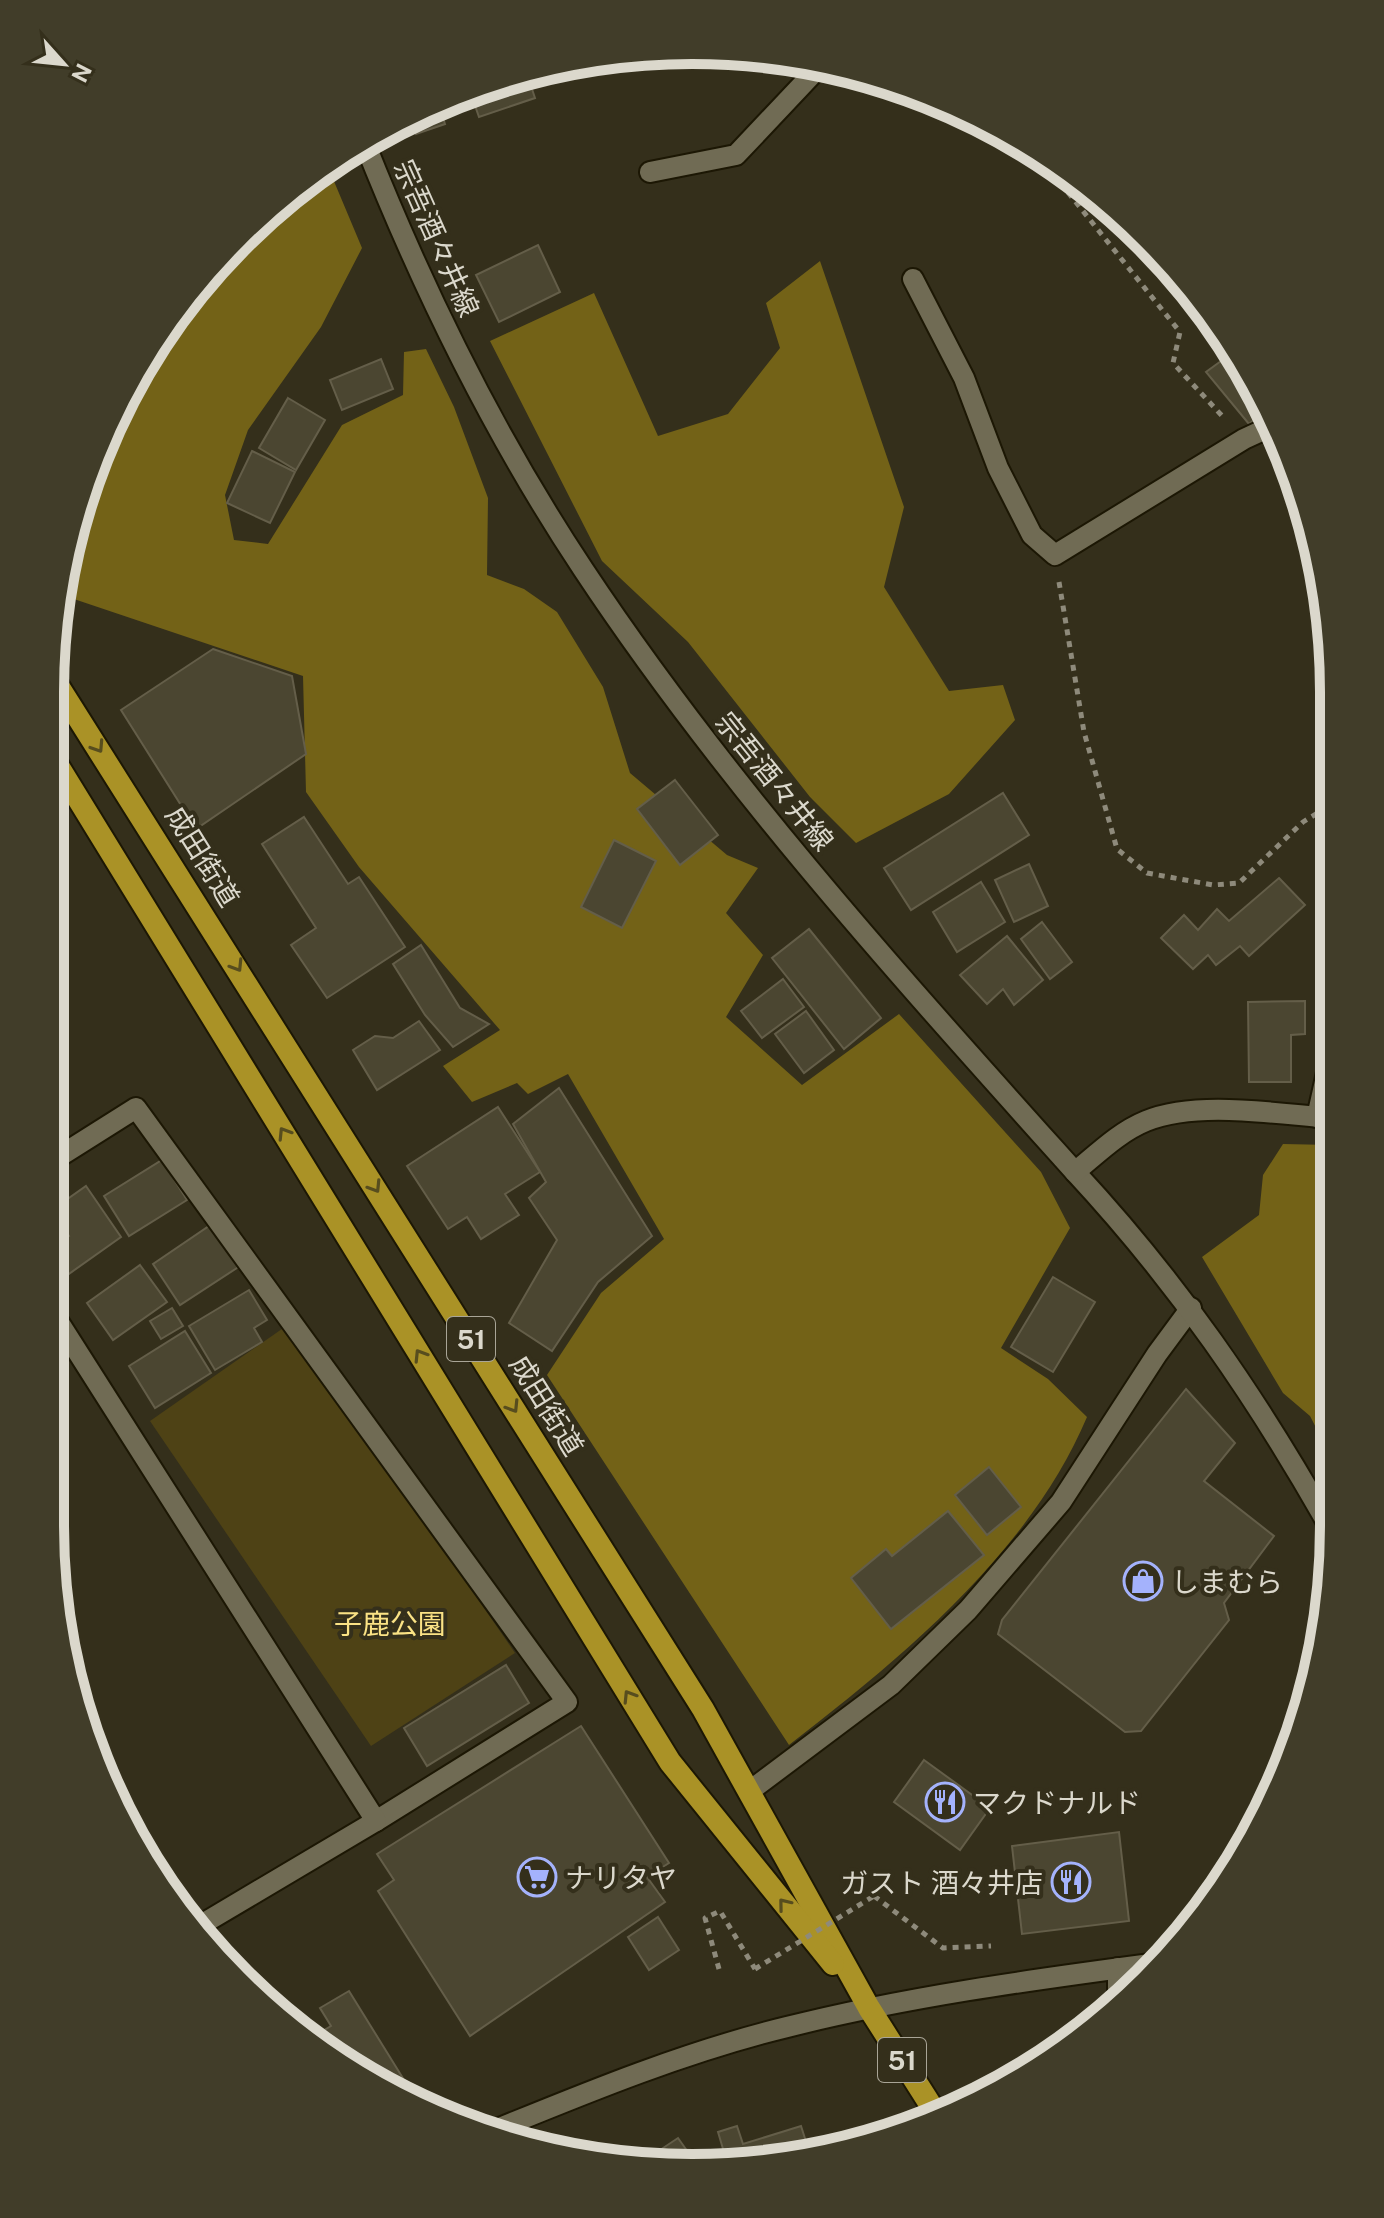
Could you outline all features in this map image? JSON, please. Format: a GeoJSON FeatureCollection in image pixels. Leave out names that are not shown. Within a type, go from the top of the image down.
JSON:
{"type":"FeatureCollection","features":[{"type":"Feature","properties":{"kind":"highway","name":"成田街道"},"geometry":{"type":"LineString","coordinates":[[64,695],[751,1790],[869,2008],[931,2106]]}},
{"type":"Feature","properties":{"kind":"highway","name":"成田街道"},"geometry":{"type":"LineString","coordinates":[[64,776],[670,1762],[869,2008]]}},
{"type":"Feature","properties":{"kind":"street"},"geometry":{"type":"LineString","coordinates":[[650,172],[736,155],[811,75]]}},
{"type":"Feature","properties":{"kind":"street","name":"宗吾酒々井線"},"geometry":{"type":"LineString","coordinates":[[369,154],[409,254],[495,424],[582,567],[671,695],[815,876],[1141,1243],[1191,1308],[1276,1432],[1320,1510]]}},
{"type":"Feature","properties":{"kind":"street"},"geometry":{"type":"LineString","coordinates":[[913,279],[964,378],[998,468],[1032,535],[1055,555],[1262,430]]}},
{"type":"Feature","properties":{"kind":"street"},"geometry":{"type":"LineString","coordinates":[[64,1153],[136,1108],[567,1702],[205,1922]]}},
{"type":"Feature","properties":{"kind":"street"},"geometry":{"type":"LineString","coordinates":[[1075,1172],[1110,1143],[1144,1122],[1166,1115],[1198,1110],[1320,1117]]}},
{"type":"Feature","properties":{"kind":"street"},"geometry":{"type":"LineString","coordinates":[[751,1790],[891,1685],[968,1610],[1061,1502],[1191,1308]]}},
{"type":"Feature","properties":{"kind":"street"},"geometry":{"type":"LineString","coordinates":[[64,1330],[376,1821]]}},
{"type":"Feature","properties":{"kind":"street"},"geometry":{"type":"LineString","coordinates":[[505,2126],[601,2087],[784,2028],[869,2008],[1140,1965]]}},
{"type":"Feature","properties":{"kind":"street"},"geometry":{"type":"LineString","coordinates":[[1118,1968],[1118,1987]]}},
{"type":"Feature","properties":{"kind":"path"},"geometry":{"type":"LineString","coordinates":[[1063,186],[1180,332],[1173,363],[1244,439]]}},
{"type":"Feature","properties":{"kind":"path"},"geometry":{"type":"LineString","coordinates":[[1055,555],[1084,732],[1117,849],[1147,873],[1213,885],[1239,883],[1303,822],[1320,811]]}},
{"type":"Feature","properties":{"kind":"path"},"geometry":{"type":"LineString","coordinates":[[719,1969],[705,1918],[720,1911],[755,1969],[874,1896],[943,1948],[991,1946]]}},
{"type":"Feature","properties":{"kind":"green space","name":"子鹿公園"},"geometry":{"type":"Polygon","coordinates":[[[289,1324],[515,1653],[371,1746],[150,1421],[289,1324]]]}},
{"type":"Feature","properties":{"kind":"shaded area"},"geometry":{"type":"Polygon","coordinates":[[[332,178],[362,248],[321,327],[248,430],[225,495],[234,540],[268,544],[342,425],[403,395],[404,352],[426,349],[454,407],[488,498],[487,575],[524,589],[557,612],[603,687],[630,773],[727,855],[758,868],[726,913],[763,955],[726,1017],[802,1085],[899,1014],[1041,1172],[1070,1228],[1001,1348],[1048,1379],[1087,1417],[1062,1466],[1032,1513],[959,1599],[875,1676],[789,1745],[547,1375],[601,1293],[664,1239],[568,1074],[528,1094],[517,1083],[472,1102],[443,1066],[500,1030],[359,867],[306,792],[303,676],[71,598],[85,529],[97,490],[148,378],[170,343],[220,278],[278,220],[332,178]]]}},
{"type":"Feature","properties":{"kind":"shaded area"},"geometry":{"type":"Polygon","coordinates":[[[820,261],[904,507],[884,587],[949,691],[1003,685],[1015,720],[949,794],[856,843],[810,797],[688,642],[602,561],[490,341],[594,293],[658,436],[728,414],[780,348],[766,303],[820,261]]]}},
{"type":"Feature","properties":{"kind":"shaded area"},"geometry":{"type":"Polygon","coordinates":[[[1283,1144],[1320,1145],[1320,1435],[1310,1416],[1283,1393],[1202,1257],[1259,1215],[1263,1175],[1283,1144]]]}},
{"type":"Feature","properties":{"kind":"building"},"geometry":{"type":"Polygon","coordinates":[[[531,85],[535,98],[479,117],[474,103],[531,85]]]}},
{"type":"Feature","properties":{"kind":"building"},"geometry":{"type":"Polygon","coordinates":[[[443,116],[445,124],[416,134],[414,129],[443,116]]]}},
{"type":"Feature","properties":{"kind":"building"},"geometry":{"type":"Polygon","coordinates":[[[538,245],[560,292],[499,322],[476,275],[538,245]]]}},
{"type":"Feature","properties":{"kind":"building"},"geometry":{"type":"Polygon","coordinates":[[[381,359],[393,389],[342,410],[330,380],[381,359]]]}},
{"type":"Feature","properties":{"kind":"building"},"geometry":{"type":"Polygon","coordinates":[[[1221,361],[1231,370],[1257,418],[1249,424],[1206,372],[1221,361]]]}},
{"type":"Feature","properties":{"kind":"building"},"geometry":{"type":"Polygon","coordinates":[[[288,398],[325,420],[296,470],[259,448],[288,398]]]}},
{"type":"Feature","properties":{"kind":"building"},"geometry":{"type":"Polygon","coordinates":[[[252,451],[295,472],[270,523],[227,503],[252,451]]]}},
{"type":"Feature","properties":{"kind":"building"},"geometry":{"type":"Polygon","coordinates":[[[213,649],[292,676],[306,754],[196,829],[121,710],[213,649]]]}},
{"type":"Feature","properties":{"kind":"building"},"geometry":{"type":"Polygon","coordinates":[[[675,780],[718,835],[680,865],[637,809],[675,780]]]}},
{"type":"Feature","properties":{"kind":"building"},"geometry":{"type":"Polygon","coordinates":[[[1003,793],[1029,835],[911,910],[884,868],[1003,793]]]}},
{"type":"Feature","properties":{"kind":"building"},"geometry":{"type":"Polygon","coordinates":[[[304,817],[348,884],[359,877],[405,947],[327,998],[291,945],[316,928],[262,844],[304,817]]]}},
{"type":"Feature","properties":{"kind":"building"},"geometry":{"type":"Polygon","coordinates":[[[614,840],[656,861],[622,928],[581,907],[614,840]]]}},
{"type":"Feature","properties":{"kind":"building"},"geometry":{"type":"Polygon","coordinates":[[[1029,864],[1048,906],[1014,922],[995,880],[1029,864]]]}},
{"type":"Feature","properties":{"kind":"building"},"geometry":{"type":"Polygon","coordinates":[[[1279,878],[1305,905],[1249,956],[1240,946],[1216,965],[1208,955],[1193,969],[1161,938],[1184,915],[1198,930],[1217,909],[1229,921],[1279,878]]]}},
{"type":"Feature","properties":{"kind":"building"},"geometry":{"type":"Polygon","coordinates":[[[981,882],[1005,922],[957,952],[933,912],[981,882]]]}},
{"type":"Feature","properties":{"kind":"building"},"geometry":{"type":"Polygon","coordinates":[[[1042,922],[1072,962],[1050,979],[1021,939],[1042,922]]]}},
{"type":"Feature","properties":{"kind":"building"},"geometry":{"type":"Polygon","coordinates":[[[809,929],[881,1018],[844,1049],[772,958],[809,929]]]}},
{"type":"Feature","properties":{"kind":"building"},"geometry":{"type":"Polygon","coordinates":[[[1007,936],[1043,980],[1014,1005],[1003,989],[987,1004],[960,975],[1007,936]]]}},
{"type":"Feature","properties":{"kind":"building"},"geometry":{"type":"Polygon","coordinates":[[[421,945],[460,1008],[489,1024],[453,1047],[425,1015],[393,964],[421,945]]]}},
{"type":"Feature","properties":{"kind":"building"},"geometry":{"type":"Polygon","coordinates":[[[783,979],[804,1007],[762,1038],[741,1011],[783,979]]]}},
{"type":"Feature","properties":{"kind":"building"},"geometry":{"type":"Polygon","coordinates":[[[1305,1001],[1305,1034],[1291,1035],[1291,1082],[1249,1082],[1248,1002],[1305,1001]]]}},
{"type":"Feature","properties":{"kind":"building"},"geometry":{"type":"Polygon","coordinates":[[[806,1011],[834,1050],[804,1073],[775,1034],[806,1011]]]}},
{"type":"Feature","properties":{"kind":"building"},"geometry":{"type":"Polygon","coordinates":[[[419,1021],[440,1050],[377,1090],[353,1050],[375,1036],[393,1038],[419,1021]]]}},
{"type":"Feature","properties":{"kind":"building"},"geometry":{"type":"Polygon","coordinates":[[[559,1088],[652,1236],[598,1282],[552,1351],[509,1323],[557,1240],[529,1198],[546,1182],[513,1124],[559,1088]]]}},
{"type":"Feature","properties":{"kind":"building"},"geometry":{"type":"Polygon","coordinates":[[[498,1107],[540,1172],[505,1194],[519,1215],[481,1239],[467,1217],[448,1229],[407,1166],[498,1107]]]}},
{"type":"Feature","properties":{"kind":"building"},"geometry":{"type":"Polygon","coordinates":[[[162,1160],[187,1200],[129,1236],[104,1196],[162,1160]]]}},
{"type":"Feature","properties":{"kind":"building"},"geometry":{"type":"Polygon","coordinates":[[[86,1186],[121,1237],[66,1276],[64,1240],[69,1236],[64,1228],[64,1202],[86,1186]]]}},
{"type":"Feature","properties":{"kind":"building"},"geometry":{"type":"Polygon","coordinates":[[[212,1224],[240,1266],[180,1305],[153,1264],[212,1224]]]}},
{"type":"Feature","properties":{"kind":"building"},"geometry":{"type":"Polygon","coordinates":[[[140,1265],[167,1302],[113,1340],[87,1303],[140,1265]]]}},
{"type":"Feature","properties":{"kind":"building"},"geometry":{"type":"Polygon","coordinates":[[[1053,1277],[1095,1302],[1053,1372],[1011,1347],[1053,1277]]]}},
{"type":"Feature","properties":{"kind":"building"},"geometry":{"type":"Polygon","coordinates":[[[249,1290],[267,1320],[254,1328],[262,1342],[215,1370],[189,1326],[249,1290]]]}},
{"type":"Feature","properties":{"kind":"building"},"geometry":{"type":"Polygon","coordinates":[[[172,1308],[183,1326],[161,1339],[150,1321],[172,1308]]]}},
{"type":"Feature","properties":{"kind":"building"},"geometry":{"type":"Polygon","coordinates":[[[185,1331],[211,1373],[155,1408],[129,1366],[185,1331]]]}},
{"type":"Feature","properties":{"kind":"building"},"geometry":{"type":"Polygon","coordinates":[[[1186,1389],[1235,1443],[1204,1481],[1274,1536],[1224,1603],[1229,1620],[1141,1731],[1125,1732],[998,1634],[1002,1620],[1186,1389]]]}},
{"type":"Feature","properties":{"kind":"building"},"geometry":{"type":"Polygon","coordinates":[[[989,1467],[1021,1507],[987,1535],[955,1495],[989,1467]]]}},
{"type":"Feature","properties":{"kind":"building"},"geometry":{"type":"Polygon","coordinates":[[[948,1511],[984,1555],[891,1629],[851,1578],[886,1549],[892,1556],[948,1511]]]}},
{"type":"Feature","properties":{"kind":"building"},"geometry":{"type":"Polygon","coordinates":[[[506,1665],[529,1703],[427,1766],[404,1728],[506,1665]]]}},
{"type":"Feature","properties":{"kind":"building"},"geometry":{"type":"Polygon","coordinates":[[[581,1726],[669,1863],[647,1877],[665,1902],[470,2036],[378,1891],[394,1880],[377,1854],[581,1726]]]}},
{"type":"Feature","properties":{"kind":"building"},"geometry":{"type":"Polygon","coordinates":[[[924,1760],[990,1808],[960,1850],[894,1802],[924,1760]]]}},
{"type":"Feature","properties":{"kind":"building"},"geometry":{"type":"Polygon","coordinates":[[[1119,1832],[1129,1921],[1022,1934],[1012,1846],[1119,1832]]]}},
{"type":"Feature","properties":{"kind":"building"},"geometry":{"type":"Polygon","coordinates":[[[658,1917],[679,1950],[649,1970],[628,1937],[658,1917]]]}},
{"type":"Feature","properties":{"kind":"building"},"geometry":{"type":"Polygon","coordinates":[[[349,1991],[408,2086],[321,2032],[331,2026],[320,2008],[349,1991]]]}},
{"type":"Feature","properties":{"kind":"building"},"geometry":{"type":"Polygon","coordinates":[[[737,2126],[743,2144],[801,2126],[807,2143],[724,2153],[718,2132],[737,2126]]]}},
{"type":"Feature","properties":{"kind":"building"},"geometry":{"type":"Polygon","coordinates":[[[678,2138],[689,2154],[655,2153],[678,2138]]]}},
{"type":"Feature","properties":{"kind":"place","name":"しまむら"},"geometry":{"type":"Point","coordinates":[1143,1581]}},
{"type":"Feature","properties":{"kind":"place","name":"マクドナルド"},"geometry":{"type":"Point","coordinates":[945,1802]}},
{"type":"Feature","properties":{"kind":"place","name":"ナリタヤ"},"geometry":{"type":"Point","coordinates":[537,1877]}},
{"type":"Feature","properties":{"kind":"place","name":"ガスト 酒々井店"},"geometry":{"type":"Point","coordinates":[1071,1882]}}]}
